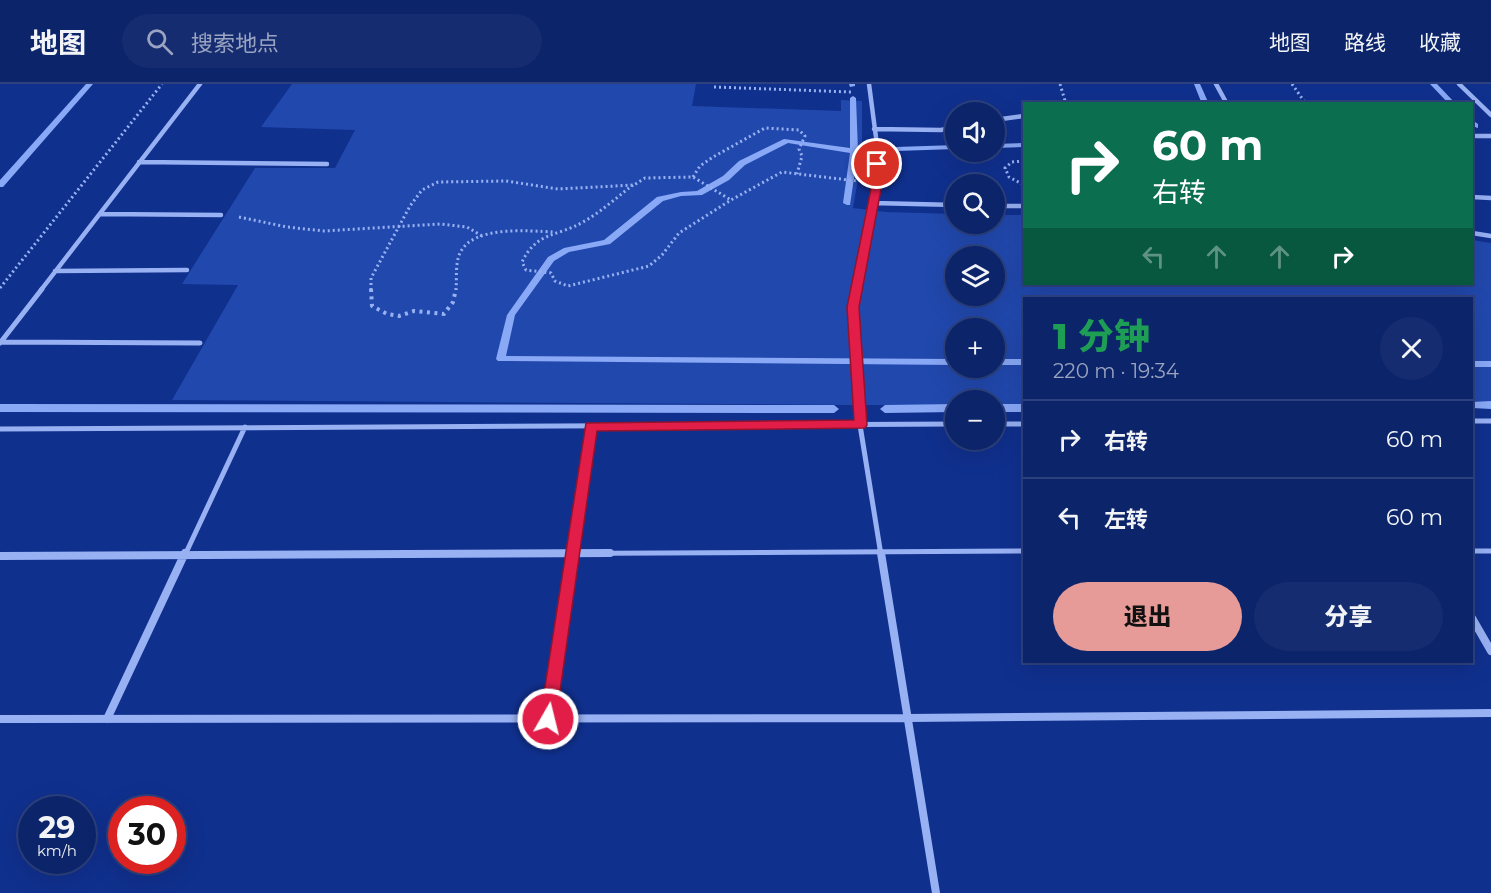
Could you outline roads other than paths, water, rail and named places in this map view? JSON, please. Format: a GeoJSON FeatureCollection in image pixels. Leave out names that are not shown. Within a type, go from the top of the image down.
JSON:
{"type":"FeatureCollection","features":[{"type":"Feature","properties":{"kind":"street"},"geometry":{"type":"LineString","coordinates":[[0,343],[200,84]]}},
{"type":"Feature","properties":{"kind":"street"},"geometry":{"type":"LineString","coordinates":[[868,84],[874,129],[877,184],[853,307],[860,425],[936,893]]}},
{"type":"Feature","properties":{"kind":"street"},"geometry":{"type":"LineString","coordinates":[[1216,84],[1226,102]]}},
{"type":"Feature","properties":{"kind":"street"},"geometry":{"type":"LineString","coordinates":[[1459,84],[1491,115]]}},
{"type":"Feature","properties":{"kind":"street"},"geometry":{"type":"LineString","coordinates":[[1005,119],[1023,116]]}},
{"type":"Feature","properties":{"kind":"street"},"geometry":{"type":"LineString","coordinates":[[874,129],[945,129]]}},
{"type":"Feature","properties":{"kind":"street"},"geometry":{"type":"LineString","coordinates":[[1473,136],[1491,136]]}},
{"type":"Feature","properties":{"kind":"street"},"geometry":{"type":"LineString","coordinates":[[139,162],[327,164]]}},
{"type":"Feature","properties":{"kind":"street"},"geometry":{"type":"LineString","coordinates":[[1473,197],[1491,198]]}},
{"type":"Feature","properties":{"kind":"street"},"geometry":{"type":"LineString","coordinates":[[873,203],[945,205]]}},
{"type":"Feature","properties":{"kind":"street"},"geometry":{"type":"LineString","coordinates":[[1005,206],[1023,206]]}},
{"type":"Feature","properties":{"kind":"street"},"geometry":{"type":"LineString","coordinates":[[100,214],[220,215]]}},
{"type":"Feature","properties":{"kind":"street"},"geometry":{"type":"LineString","coordinates":[[1473,233],[1491,236]]}},
{"type":"Feature","properties":{"kind":"street"},"geometry":{"type":"LineString","coordinates":[[55,271],[187,270]]}},
{"type":"Feature","properties":{"kind":"street"},"geometry":{"type":"LineString","coordinates":[[0,343],[200,343]]}},
{"type":"Feature","properties":{"kind":"street"},"geometry":{"type":"LineString","coordinates":[[1473,421],[1491,421]]}},
{"type":"Feature","properties":{"kind":"street"},"geometry":{"type":"LineString","coordinates":[[0,429],[945,424]]}},
{"type":"Feature","properties":{"kind":"street"},"geometry":{"type":"LineString","coordinates":[[1005,424],[1023,424]]}},
{"type":"Feature","properties":{"kind":"street"},"geometry":{"type":"LineString","coordinates":[[548,719],[591,426]]}},
{"type":"Feature","properties":{"kind":"street"},"geometry":{"type":"LineString","coordinates":[[106,719],[245,427]]}},
{"type":"Feature","properties":{"kind":"street"},"geometry":{"type":"LineString","coordinates":[[0,556],[1023,551]]}},
{"type":"Feature","properties":{"kind":"street"},"geometry":{"type":"LineString","coordinates":[[1473,551],[1491,551]]}},
{"type":"Feature","properties":{"kind":"street"},"geometry":{"type":"LineString","coordinates":[[1473,620],[1491,651]]}},
{"type":"Feature","properties":{"kind":"street"},"geometry":{"type":"LineString","coordinates":[[0,719],[908,718],[1491,713]]}},
{"type":"Feature","properties":{"kind":"waterway"},"geometry":{"type":"LineString","coordinates":[[0,185],[90,84]]}},
{"type":"Feature","properties":{"kind":"waterway"},"geometry":{"type":"LineString","coordinates":[[1197,84],[1205,102]]}},
{"type":"Feature","properties":{"kind":"waterway"},"geometry":{"type":"LineString","coordinates":[[1433,84],[1451,102]]}},
{"type":"Feature","properties":{"kind":"waterway"},"geometry":{"type":"LineString","coordinates":[[853,98],[854,151]]}},
{"type":"Feature","properties":{"kind":"waterway"},"geometry":{"type":"LineString","coordinates":[[854,151],[787,141],[742,163],[726,178],[699,193],[660,199],[607,242],[567,250],[551,259],[511,315],[501,359],[945,362]]}},
{"type":"Feature","properties":{"kind":"waterway"},"geometry":{"type":"LineString","coordinates":[[1005,146],[1023,145]]}},
{"type":"Feature","properties":{"kind":"waterway"},"geometry":{"type":"LineString","coordinates":[[896,149],[945,147]]}},
{"type":"Feature","properties":{"kind":"waterway"},"geometry":{"type":"LineString","coordinates":[[847,203],[854,151]]}},
{"type":"Feature","properties":{"kind":"waterway"},"geometry":{"type":"LineString","coordinates":[[1005,362],[1023,362]]}},
{"type":"Feature","properties":{"kind":"waterway"},"geometry":{"type":"LineString","coordinates":[[1473,364],[1491,364]]}},
{"type":"Feature","properties":{"kind":"waterway"},"geometry":{"type":"LineString","coordinates":[[1473,405],[1491,405]]}},
{"type":"Feature","properties":{"kind":"waterway"},"geometry":{"type":"LineString","coordinates":[[0,408],[834,409]]}},
{"type":"Feature","properties":{"kind":"waterway"},"geometry":{"type":"LineString","coordinates":[[885,409],[945,408]]}},
{"type":"Feature","properties":{"kind":"waterway"},"geometry":{"type":"LineString","coordinates":[[1005,408],[1023,408]]}}]}
